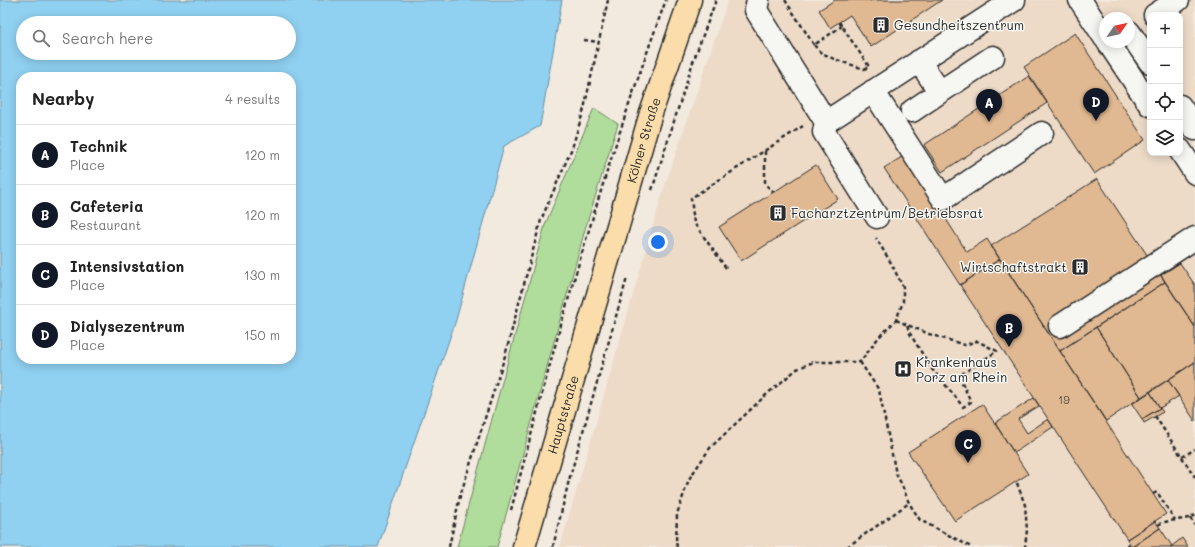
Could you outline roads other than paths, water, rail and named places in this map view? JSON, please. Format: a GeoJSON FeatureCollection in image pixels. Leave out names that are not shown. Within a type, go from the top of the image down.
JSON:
{"type":"FeatureCollection","features":[{"type":"Feature","properties":{"kind":"main road","name":"Kölner Straße"},"geometry":{"type":"LineString","coordinates":[[601,282],[651,113],[690,0]]}},
{"type":"Feature","properties":{"kind":"main road","name":"Hauptstraße"},"geometry":{"type":"LineString","coordinates":[[524,547],[601,282]]}},
{"type":"Feature","properties":{"kind":"lane"},"geometry":{"type":"LineString","coordinates":[[758,0],[756,10],[877,217]]}},
{"type":"Feature","properties":{"kind":"lane"},"geometry":{"type":"LineString","coordinates":[[825,127],[873,91],[1014,0]]}},
{"type":"Feature","properties":{"kind":"lane"},"geometry":{"type":"LineString","coordinates":[[1080,0],[1099,29]]}},
{"type":"Feature","properties":{"kind":"lane"},"geometry":{"type":"LineString","coordinates":[[1160,12],[1178,0]]}},
{"type":"Feature","properties":{"kind":"lane"},"geometry":{"type":"LineString","coordinates":[[1135,28],[1147,20]]}},
{"type":"Feature","properties":{"kind":"lane"},"geometry":{"type":"LineString","coordinates":[[1135,41],[1147,58]]}},
{"type":"Feature","properties":{"kind":"lane"},"geometry":{"type":"LineString","coordinates":[[1112,48],[1147,100]]}},
{"type":"Feature","properties":{"kind":"lane"},"geometry":{"type":"LineString","coordinates":[[912,111],[992,57]]}},
{"type":"Feature","properties":{"kind":"lane"},"geometry":{"type":"LineString","coordinates":[[919,61],[940,92]]}},
{"type":"Feature","properties":{"kind":"lane"},"geometry":{"type":"LineString","coordinates":[[873,91],[944,198],[1042,133]]}},
{"type":"Feature","properties":{"kind":"lane"},"geometry":{"type":"LineString","coordinates":[[1183,111],[1195,129]]}},
{"type":"Feature","properties":{"kind":"lane"},"geometry":{"type":"LineString","coordinates":[[1183,155],[1195,173]]}},
{"type":"Feature","properties":{"kind":"lane"},"geometry":{"type":"LineString","coordinates":[[1060,326],[1195,238]]}},
{"type":"Feature","properties":{"kind":"water"},"geometry":{"type":"Polygon","coordinates":[[[0,0],[562,0],[540,126],[504,146],[456,320],[378,547],[0,547],[0,0]]]}},
{"type":"Feature","properties":{"kind":"place","name":"Gesundheitszentrum"},"geometry":{"type":"Point","coordinates":[881,25]}},
{"type":"Feature","properties":{"kind":"place","name":"Dialysezentrum"},"geometry":{"type":"Point","coordinates":[1096,121]}},
{"type":"Feature","properties":{"kind":"place","name":"Technik"},"geometry":{"type":"Point","coordinates":[989,122]}},
{"type":"Feature","properties":{"kind":"place","name":"Facharztzentrum/Betriebsrat"},"geometry":{"type":"Point","coordinates":[778,213]}},
{"type":"Feature","properties":{"kind":"place","name":"Wirtschaftstrakt"},"geometry":{"type":"Point","coordinates":[1080,267]}},
{"type":"Feature","properties":{"kind":"place","name":"Cafeteria"},"geometry":{"type":"Point","coordinates":[1009,347]}},
{"type":"Feature","properties":{"kind":"place","name":"Krankenhaus Porz am Rhein"},"geometry":{"type":"Point","coordinates":[903,369]}},
{"type":"Feature","properties":{"kind":"place","name":"Intensivstation"},"geometry":{"type":"Point","coordinates":[968,463]}}]}
